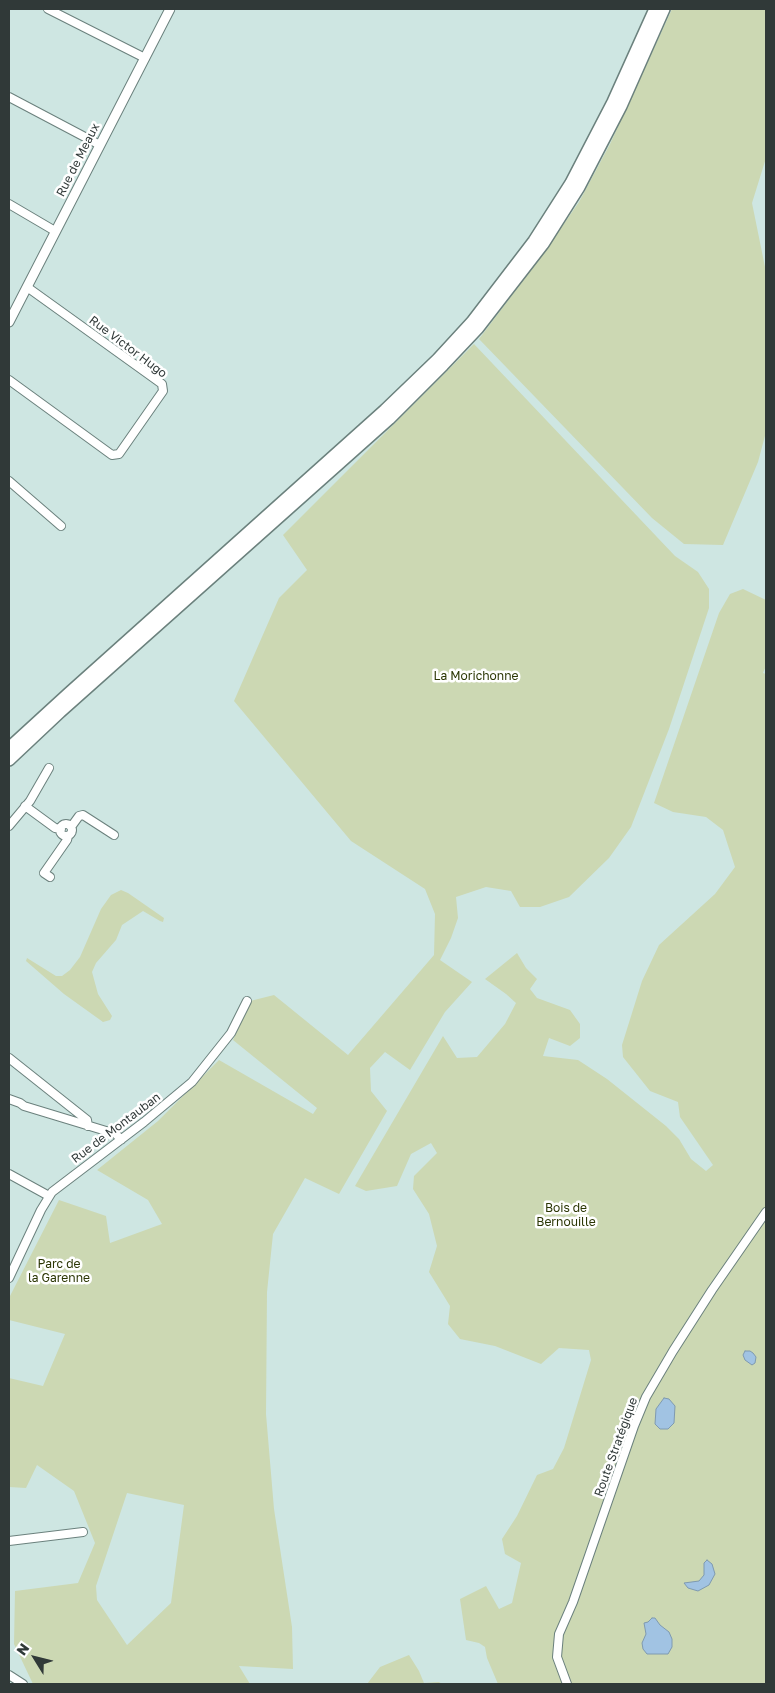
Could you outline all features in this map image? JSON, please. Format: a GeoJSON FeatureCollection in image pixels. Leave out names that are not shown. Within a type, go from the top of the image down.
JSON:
{"type":"FeatureCollection","features":[{"type":"Feature","properties":{"kind":"highway"},"geometry":{"type":"LineString","coordinates":[[475,325],[534,241],[571,183],[614,102],[655,9]]}},
{"type":"Feature","properties":{"kind":"highway"},"geometry":{"type":"LineString","coordinates":[[9,760],[60,712],[388,419],[462,340],[538,251],[579,187],[621,106],[664,9]]}},
{"type":"Feature","properties":{"kind":"highway"},"geometry":{"type":"LineString","coordinates":[[9,748],[462,340]]}},
{"type":"Feature","properties":{"kind":"main road","name":"Rue de Meaux"},"geometry":{"type":"LineString","coordinates":[[9,319],[170,9]]}},
{"type":"Feature","properties":{"kind":"street"},"geometry":{"type":"LineString","coordinates":[[48,9],[144,58]]}},
{"type":"Feature","properties":{"kind":"street"},"geometry":{"type":"LineString","coordinates":[[9,97],[100,145]]}},
{"type":"Feature","properties":{"kind":"street"},"geometry":{"type":"LineString","coordinates":[[9,204],[55,231]]}},
{"type":"Feature","properties":{"kind":"street","name":"Rue Victor Hugo"},"geometry":{"type":"LineString","coordinates":[[9,380],[112,455],[119,454],[163,391],[162,384],[27,287]]}},
{"type":"Feature","properties":{"kind":"street"},"geometry":{"type":"LineString","coordinates":[[9,481],[61,526]]}},
{"type":"Feature","properties":{"kind":"street"},"geometry":{"type":"LineString","coordinates":[[9,826],[25,806],[49,768]]}},
{"type":"Feature","properties":{"kind":"street"},"geometry":{"type":"LineString","coordinates":[[25,806],[60,829],[62,834],[68,836]]}},
{"type":"Feature","properties":{"kind":"street"},"geometry":{"type":"LineString","coordinates":[[50,877],[44,873],[72,832],[71,826],[79,816],[83,815],[114,835]]}},
{"type":"Feature","properties":{"kind":"street"},"geometry":{"type":"LineString","coordinates":[[60,829],[66,824],[71,826]]}},
{"type":"Feature","properties":{"kind":"street","name":"Rue de Montauban"},"geometry":{"type":"LineString","coordinates":[[9,1278],[11,1269],[49,1196],[56,1188],[121,1140],[192,1082],[231,1033],[247,1002]]}},
{"type":"Feature","properties":{"kind":"street"},"geometry":{"type":"LineString","coordinates":[[9,1058],[87,1120],[88,1126]]}},
{"type":"Feature","properties":{"kind":"street"},"geometry":{"type":"LineString","coordinates":[[9,1099],[24,1106],[116,1134],[121,1140]]}},
{"type":"Feature","properties":{"kind":"street"},"geometry":{"type":"LineString","coordinates":[[9,1174],[49,1196]]}},
{"type":"Feature","properties":{"kind":"street","name":"Route Stratégique"},"geometry":{"type":"LineString","coordinates":[[567,1684],[557,1657],[559,1634],[573,1602],[634,1426],[646,1397],[673,1351],[766,1212]]}},
{"type":"Feature","properties":{"kind":"street"},"geometry":{"type":"LineString","coordinates":[[9,1541],[83,1532]]}},
{"type":"Feature","properties":{"kind":"street"},"geometry":{"type":"LineString","coordinates":[[9,1675],[23,1684]]}},
{"type":"Feature","properties":{"kind":"green space"},"geometry":{"type":"Polygon","coordinates":[[[672,9],[766,9],[766,158],[752,203],[766,272],[766,432],[758,462],[723,545],[684,544],[652,518],[479,339],[540,258],[579,202],[610,144],[672,9]]]}},
{"type":"Feature","properties":{"kind":"green space"},"geometry":{"type":"Polygon","coordinates":[[[474,344],[675,556],[698,572],[709,589],[709,608],[669,729],[631,827],[609,858],[569,897],[540,907],[520,907],[511,891],[486,887],[456,897],[458,918],[440,960],[472,982],[445,1012],[410,1070],[385,1052],[370,1068],[371,1091],[387,1111],[339,1194],[305,1178],[273,1234],[267,1292],[266,1414],[274,1509],[292,1627],[293,1669],[239,1666],[250,1684],[33,1684],[14,1644],[15,1591],[78,1583],[95,1543],[74,1491],[37,1465],[26,1488],[9,1487],[9,1378],[43,1386],[65,1334],[9,1320],[9,1298],[59,1200],[106,1216],[110,1243],[162,1224],[148,1200],[97,1170],[158,1121],[219,1060],[313,1114],[317,1108],[233,1040],[250,1001],[274,995],[348,1055],[434,955],[435,914],[425,889],[351,841],[234,701],[279,598],[307,570],[283,535],[474,344]],[[127,1493],[96,1586],[97,1600],[127,1645],[171,1603],[184,1505],[127,1493]]]}},
{"type":"Feature","properties":{"kind":"green space","name":"Bois de Bernouille"},"geometry":{"type":"Polygon","coordinates":[[[743,589],[766,600],[766,666],[763,673],[766,674],[766,1684],[498,1684],[487,1658],[485,1647],[479,1643],[466,1640],[460,1599],[486,1586],[499,1609],[512,1603],[521,1563],[505,1554],[502,1539],[517,1516],[537,1475],[553,1469],[564,1448],[591,1360],[589,1350],[559,1348],[541,1364],[495,1346],[460,1339],[448,1324],[450,1306],[429,1272],[437,1246],[429,1214],[413,1189],[414,1176],[437,1153],[431,1143],[411,1154],[397,1186],[366,1191],[355,1186],[443,1036],[457,1058],[477,1057],[505,1024],[516,1003],[485,979],[517,953],[526,968],[537,979],[530,989],[537,998],[570,1010],[580,1024],[580,1038],[570,1046],[549,1038],[543,1056],[578,1060],[607,1079],[666,1126],[679,1139],[691,1159],[706,1171],[713,1165],[680,1117],[678,1102],[650,1091],[623,1057],[622,1045],[642,981],[659,945],[715,894],[735,867],[723,830],[706,817],[673,812],[654,803],[719,613],[730,594],[743,589]]]}},
{"type":"Feature","properties":{"kind":"green space"},"geometry":{"type":"Polygon","coordinates":[[[121,890],[164,918],[163,922],[143,911],[122,925],[116,940],[96,963],[92,972],[98,994],[112,1016],[110,1020],[103,1022],[64,994],[26,961],[27,958],[56,976],[62,976],[70,970],[80,957],[101,909],[111,895],[121,890]]]}},
{"type":"Feature","properties":{"kind":"green space"},"geometry":{"type":"Polygon","coordinates":[[[409,1655],[424,1683],[439,1682],[442,1684],[367,1684],[380,1667],[409,1655]]]}},
{"type":"Feature","properties":{"kind":"water"},"geometry":{"type":"Polygon","coordinates":[[[745,1351],[750,1351],[756,1357],[755,1363],[752,1365],[745,1360],[743,1355],[745,1351]]]}},
{"type":"Feature","properties":{"kind":"water"},"geometry":{"type":"Polygon","coordinates":[[[664,1398],[669,1399],[675,1406],[674,1423],[668,1429],[660,1429],[655,1424],[656,1409],[664,1398]]]}},
{"type":"Feature","properties":{"kind":"water"},"geometry":{"type":"Polygon","coordinates":[[[707,1560],[712,1564],[715,1574],[709,1585],[698,1591],[688,1588],[684,1583],[699,1581],[704,1575],[704,1563],[707,1560]]]}},
{"type":"Feature","properties":{"kind":"water"},"geometry":{"type":"Polygon","coordinates":[[[655,1618],[669,1632],[672,1639],[672,1647],[668,1654],[647,1654],[643,1649],[642,1643],[646,1634],[644,1623],[655,1618]]]}},
{"type":"Feature","properties":{"kind":"park label","name":"La Morichonne"},"geometry":{"type":"Point","coordinates":[476,676]}},
{"type":"Feature","properties":{"kind":"park label","name":"Parc de la Garenne"},"geometry":{"type":"Point","coordinates":[59,1271]}}]}
